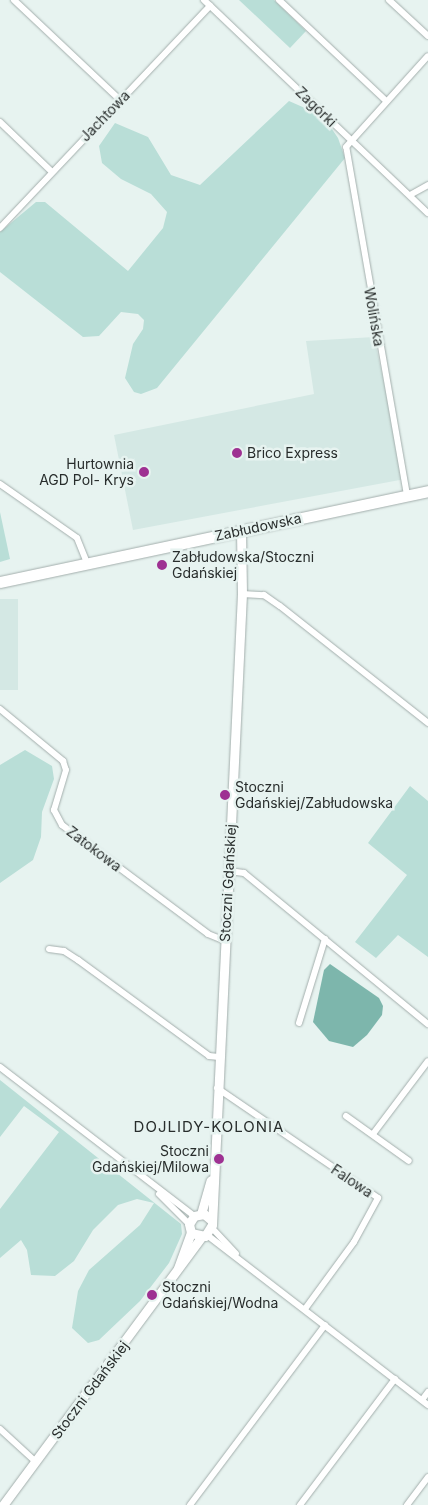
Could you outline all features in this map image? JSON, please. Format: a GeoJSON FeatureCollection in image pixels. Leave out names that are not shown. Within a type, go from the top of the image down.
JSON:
{"type":"FeatureCollection","features":[{"type":"Feature","properties":{"kind":"highway","name":"Zabłudowska"},"geometry":{"type":"LineString","coordinates":[[0,582],[428,491]]}},
{"type":"Feature","properties":{"kind":"street"},"geometry":{"type":"LineString","coordinates":[[14,0],[120,100]]}},
{"type":"Feature","properties":{"kind":"street","name":"Zagórki"},"geometry":{"type":"LineString","coordinates":[[204,0],[428,213]]}},
{"type":"Feature","properties":{"kind":"street"},"geometry":{"type":"LineString","coordinates":[[279,0],[385,100]]}},
{"type":"Feature","properties":{"kind":"street"},"geometry":{"type":"LineString","coordinates":[[390,0],[428,36]]}},
{"type":"Feature","properties":{"kind":"street","name":"Jachtowa"},"geometry":{"type":"LineString","coordinates":[[0,228],[210,6]]}},
{"type":"Feature","properties":{"kind":"street"},"geometry":{"type":"LineString","coordinates":[[350,139],[428,56]]}},
{"type":"Feature","properties":{"kind":"street"},"geometry":{"type":"LineString","coordinates":[[0,122],[52,172]]}},
{"type":"Feature","properties":{"kind":"street","name":"Wolińska"},"geometry":{"type":"LineString","coordinates":[[350,139],[346,147],[349,166],[407,495]]}},
{"type":"Feature","properties":{"kind":"street"},"geometry":{"type":"LineString","coordinates":[[410,195],[428,185]]}},
{"type":"Feature","properties":{"kind":"street"},"geometry":{"type":"LineString","coordinates":[[0,484],[77,538],[87,563]]}},
{"type":"Feature","properties":{"kind":"street","name":"Stoczni Gdańskiej"},"geometry":{"type":"LineString","coordinates":[[3,1505],[207,1230],[212,1177],[229,871],[242,594],[241,530]]}},
{"type":"Feature","properties":{"kind":"street"},"geometry":{"type":"LineString","coordinates":[[242,594],[264,595],[280,606],[428,723]]}},
{"type":"Feature","properties":{"kind":"street","name":"Zatokowa"},"geometry":{"type":"LineString","coordinates":[[0,709],[64,760],[66,770],[54,810],[62,825],[208,934],[225,941]]}},
{"type":"Feature","properties":{"kind":"street"},"geometry":{"type":"LineString","coordinates":[[229,871],[244,873],[428,1024]]}},
{"type":"Feature","properties":{"kind":"street"},"geometry":{"type":"LineString","coordinates":[[299,1023],[325,939]]}},
{"type":"Feature","properties":{"kind":"street"},"geometry":{"type":"LineString","coordinates":[[49,949],[64,951],[209,1056],[219,1057]]}},
{"type":"Feature","properties":{"kind":"street"},"geometry":{"type":"LineString","coordinates":[[373,1134],[428,1061]]}},
{"type":"Feature","properties":{"kind":"street"},"geometry":{"type":"LineString","coordinates":[[0,1067],[194,1222],[207,1230],[325,1325],[428,1404]]}},
{"type":"Feature","properties":{"kind":"street","name":"Falowa"},"geometry":{"type":"LineString","coordinates":[[217,1088],[378,1198],[354,1242],[305,1309]]}},
{"type":"Feature","properties":{"kind":"street"},"geometry":{"type":"LineString","coordinates":[[346,1116],[409,1161]]}},
{"type":"Feature","properties":{"kind":"street","name":"Stoczni Gdańskiej"},"geometry":{"type":"LineString","coordinates":[[175,1275],[212,1177]]}},
{"type":"Feature","properties":{"kind":"street"},"geometry":{"type":"LineString","coordinates":[[194,1222],[207,1230]]}},
{"type":"Feature","properties":{"kind":"street"},"geometry":{"type":"LineString","coordinates":[[190,1505],[325,1325]]}},
{"type":"Feature","properties":{"kind":"street"},"geometry":{"type":"LineString","coordinates":[[300,1505],[395,1379]]}},
{"type":"Feature","properties":{"kind":"street"},"geometry":{"type":"LineString","coordinates":[[422,1400],[428,1392]]}},
{"type":"Feature","properties":{"kind":"street"},"geometry":{"type":"LineString","coordinates":[[0,1429],[36,1462]]}},
{"type":"Feature","properties":{"kind":"street"},"geometry":{"type":"LineString","coordinates":[[407,1505],[428,1477]]}},
{"type":"Feature","properties":{"kind":"shaded area"},"geometry":{"type":"Polygon","coordinates":[[[239,0],[274,0],[306,31],[290,48],[239,0]]]}},
{"type":"Feature","properties":{"kind":"shaded area"},"geometry":{"type":"Polygon","coordinates":[[[289,101],[323,116],[338,138],[345,158],[157,388],[141,394],[134,392],[125,378],[133,344],[143,329],[144,320],[138,314],[121,312],[99,336],[83,337],[0,272],[0,232],[36,202],[45,202],[128,271],[163,228],[167,212],[151,194],[121,179],[102,163],[99,146],[115,123],[148,137],[171,175],[200,185],[289,101]]]}},
{"type":"Feature","properties":{"kind":"shaded area"},"geometry":{"type":"Polygon","coordinates":[[[374,337],[405,479],[133,530],[114,435],[314,394],[306,341],[374,337]]]}},
{"type":"Feature","properties":{"kind":"shaded area"},"geometry":{"type":"Polygon","coordinates":[[[0,512],[10,559],[0,562],[0,512]]]}},
{"type":"Feature","properties":{"kind":"shaded area"},"geometry":{"type":"Polygon","coordinates":[[[0,599],[18,599],[18,690],[0,690],[0,599]]]}},
{"type":"Feature","properties":{"kind":"shaded area"},"geometry":{"type":"Polygon","coordinates":[[[25,750],[52,766],[54,779],[42,812],[41,837],[33,860],[0,883],[0,765],[25,750]]]}},
{"type":"Feature","properties":{"kind":"shaded area"},"geometry":{"type":"Polygon","coordinates":[[[410,786],[428,801],[428,957],[398,935],[376,958],[355,942],[407,875],[368,843],[410,786]]]}},
{"type":"Feature","properties":{"kind":"shaded area"},"geometry":{"type":"Polygon","coordinates":[[[330,964],[379,998],[383,1006],[382,1015],[367,1035],[353,1047],[329,1041],[313,1022],[324,970],[330,964]]]}},
{"type":"Feature","properties":{"kind":"shaded area"},"geometry":{"type":"Polygon","coordinates":[[[0,1080],[181,1224],[182,1234],[169,1263],[140,1301],[99,1340],[88,1343],[72,1328],[78,1291],[89,1270],[140,1225],[154,1203],[137,1199],[118,1205],[93,1230],[74,1261],[55,1276],[31,1275],[27,1250],[21,1240],[0,1258],[0,1209],[59,1132],[24,1106],[0,1137],[0,1080]]]}},
{"type":"Feature","properties":{"kind":"place","name":"Brico Express"},"geometry":{"type":"Point","coordinates":[237,453]}},
{"type":"Feature","properties":{"kind":"place","name":"Hurtownia AGD Pol- Krys"},"geometry":{"type":"Point","coordinates":[144,472]}},
{"type":"Feature","properties":{"kind":"place","name":"Zabłudowska/Stoczni Gdańskiej"},"geometry":{"type":"Point","coordinates":[162,565]}},
{"type":"Feature","properties":{"kind":"place","name":"Stoczni Gdańskiej/Zabłudowska"},"geometry":{"type":"Point","coordinates":[225,795]}},
{"type":"Feature","properties":{"kind":"place","name":"Stoczni Gdańskiej/Milowa"},"geometry":{"type":"Point","coordinates":[219,1159]}},
{"type":"Feature","properties":{"kind":"place","name":"Stoczni Gdańskiej/Wodna"},"geometry":{"type":"Point","coordinates":[152,1295]}},
{"type":"Feature","properties":{"kind":"district","name":"DOJLIDY-KOLONIA"},"geometry":{"type":"Point","coordinates":[209,1127]}}]}
